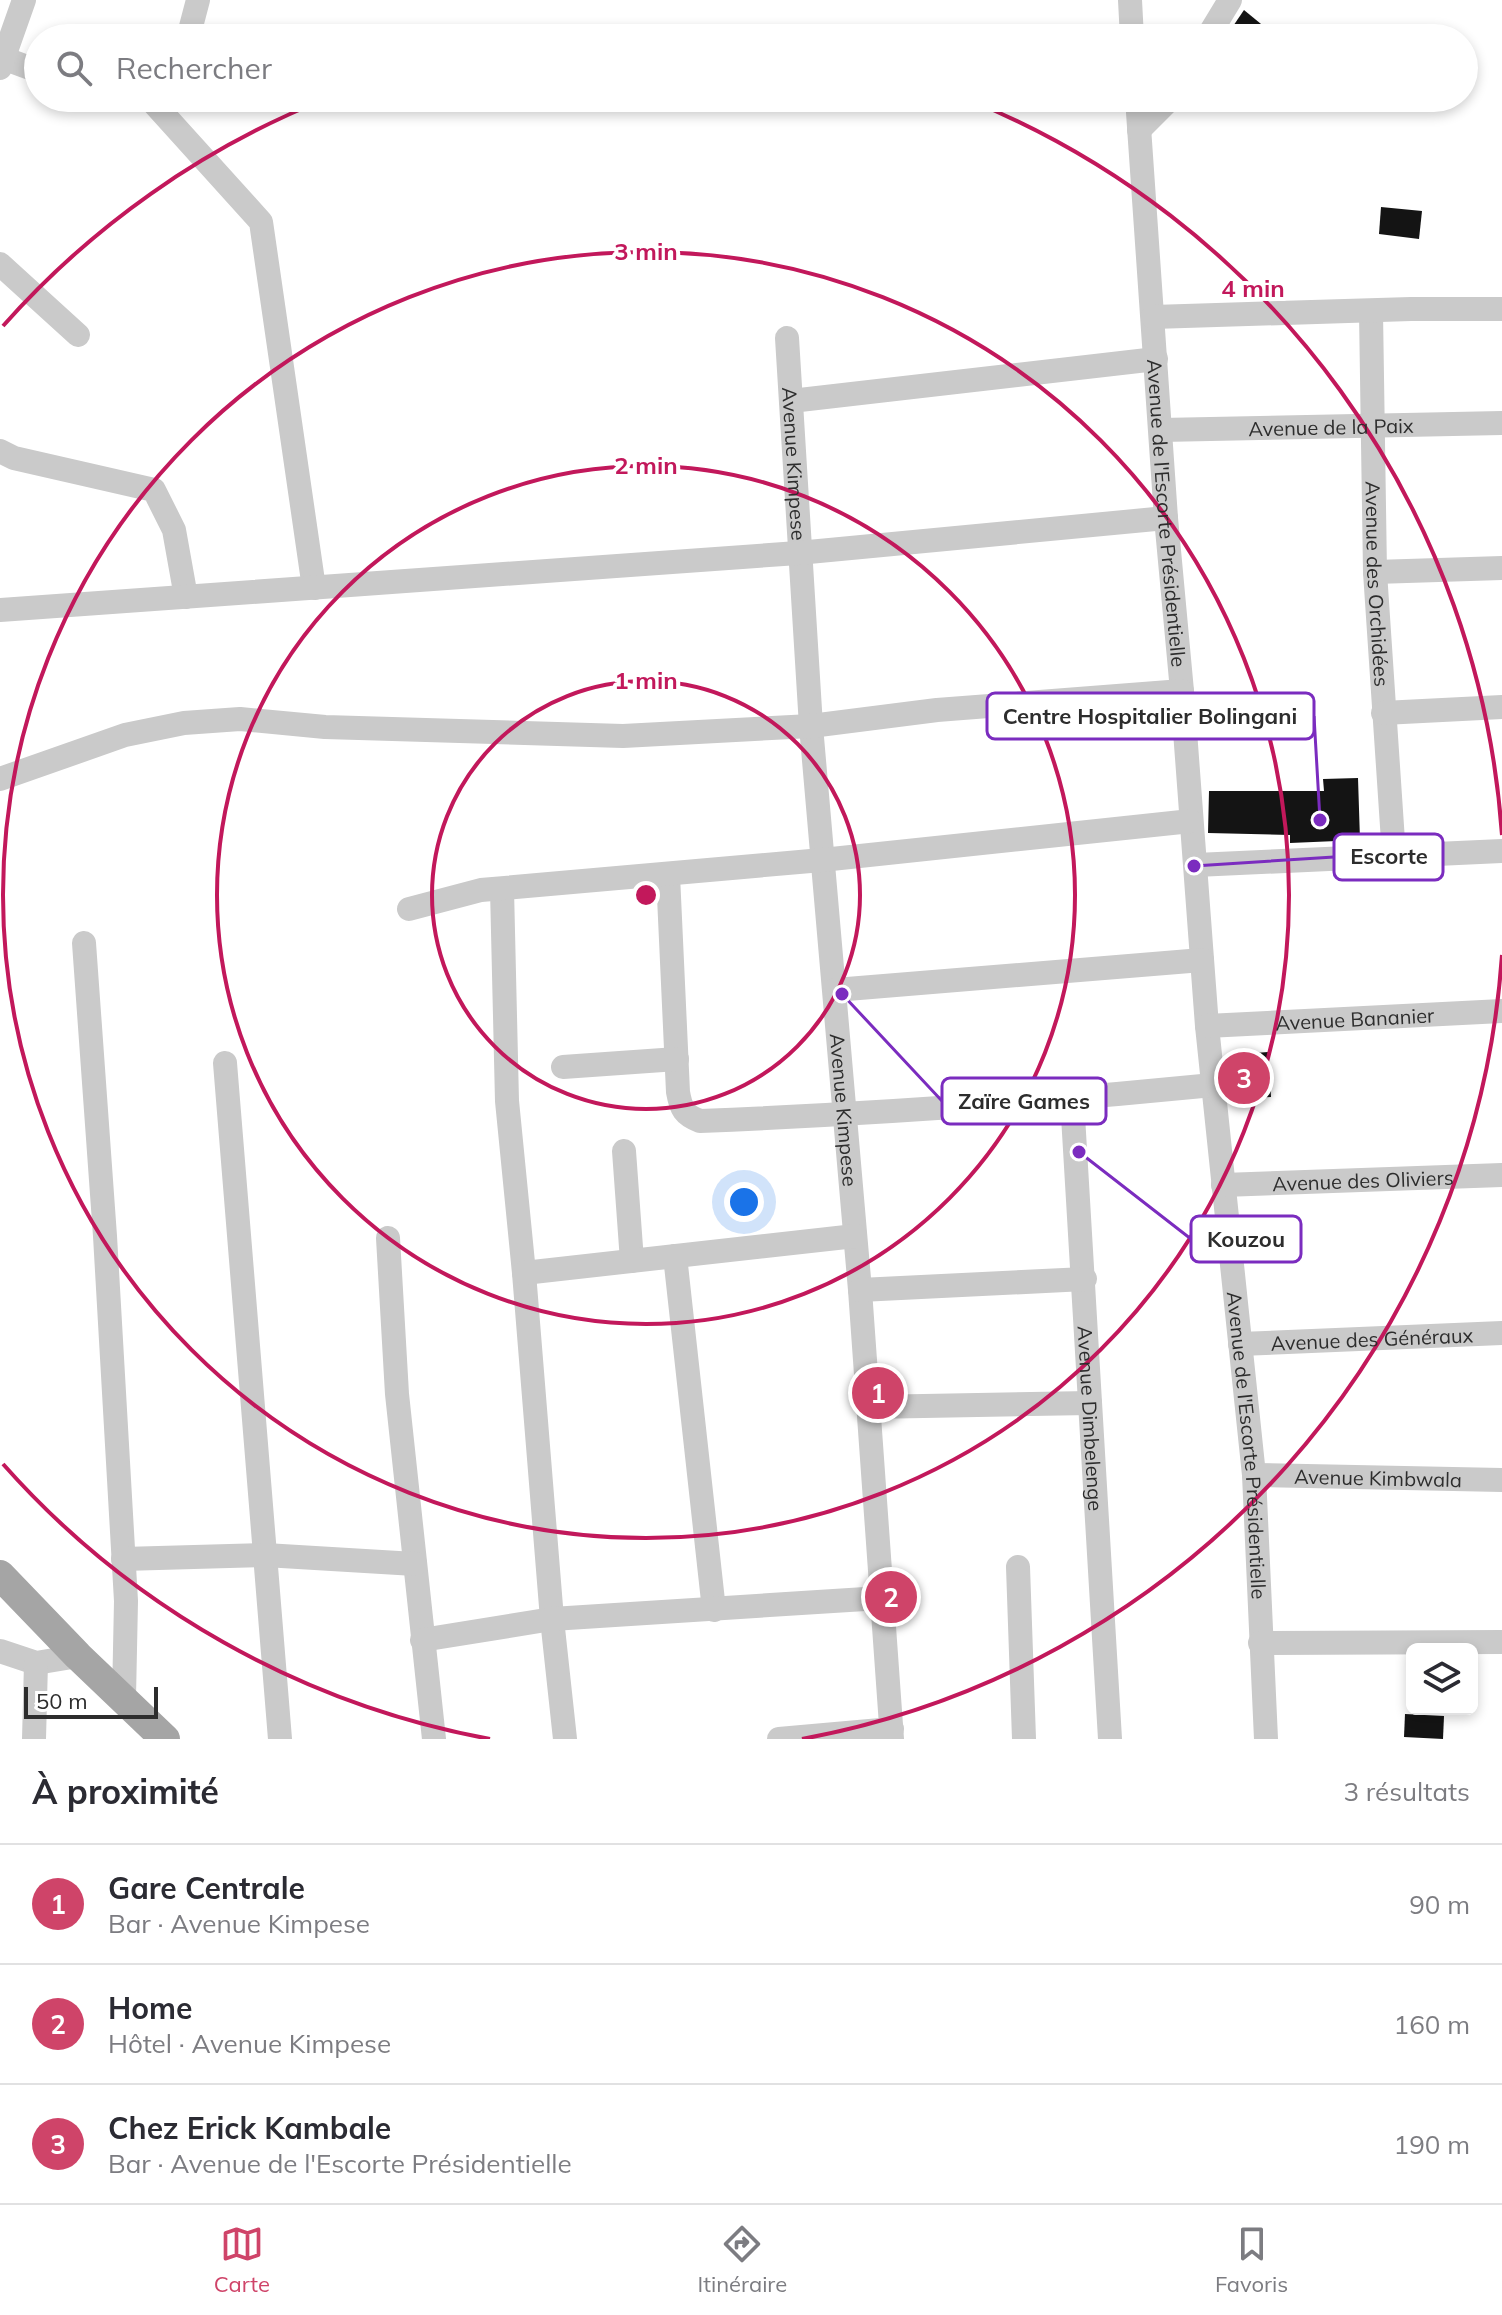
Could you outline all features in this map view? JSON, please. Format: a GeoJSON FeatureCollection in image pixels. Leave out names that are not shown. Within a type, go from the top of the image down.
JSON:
{"type":"FeatureCollection","features":[{"type":"Feature","properties":{"kind":"main road"},"geometry":{"type":"LineString","coordinates":[[0,1575],[78,1656],[165,1739]]}},
{"type":"Feature","properties":{"kind":"street"},"geometry":{"type":"LineString","coordinates":[[24,0],[1,61],[24,67]]}},
{"type":"Feature","properties":{"kind":"street"},"geometry":{"type":"LineString","coordinates":[[192,24],[198,0]]}},
{"type":"Feature","properties":{"kind":"street"},"geometry":{"type":"LineString","coordinates":[[1130,0],[1131,24]]}},
{"type":"Feature","properties":{"kind":"street"},"geometry":{"type":"LineString","coordinates":[[1215,24],[1230,0]]}},
{"type":"Feature","properties":{"kind":"street"},"geometry":{"type":"LineString","coordinates":[[162,112],[261,222],[314,588]]}},
{"type":"Feature","properties":{"kind":"street","name":"Avenue de l'Escorte Présidentielle"},"geometry":{"type":"LineString","coordinates":[[1138,112],[1166,518],[1207,1026],[1254,1475],[1266,1739]]}},
{"type":"Feature","properties":{"kind":"street"},"geometry":{"type":"LineString","coordinates":[[1139,130],[1157,112]]}},
{"type":"Feature","properties":{"kind":"street"},"geometry":{"type":"LineString","coordinates":[[0,264],[78,335]]}},
{"type":"Feature","properties":{"kind":"street"},"geometry":{"type":"LineString","coordinates":[[1153,317],[1502,309]]}},
{"type":"Feature","properties":{"kind":"street","name":"Avenue des Orchidées"},"geometry":{"type":"LineString","coordinates":[[1371,312],[1375,572],[1394,856]]}},
{"type":"Feature","properties":{"kind":"street","name":"Avenue Kimpese"},"geometry":{"type":"LineString","coordinates":[[787,338],[811,726],[860,1290],[892,1734]]}},
{"type":"Feature","properties":{"kind":"street"},"geometry":{"type":"LineString","coordinates":[[791,401],[1156,359]]}},
{"type":"Feature","properties":{"kind":"street","name":"Avenue de la Paix"},"geometry":{"type":"LineString","coordinates":[[1161,430],[1502,423]]}},
{"type":"Feature","properties":{"kind":"street"},"geometry":{"type":"LineString","coordinates":[[0,451],[14,458],[154,490],[174,530],[186,597]]}},
{"type":"Feature","properties":{"kind":"street"},"geometry":{"type":"LineString","coordinates":[[0,610],[798,553],[1166,518]]}},
{"type":"Feature","properties":{"kind":"street"},"geometry":{"type":"LineString","coordinates":[[1375,572],[1502,568]]}},
{"type":"Feature","properties":{"kind":"street"},"geometry":{"type":"LineString","coordinates":[[0,779],[125,735],[184,723],[240,719],[325,727],[623,736],[811,726],[937,710],[1182,691]]}},
{"type":"Feature","properties":{"kind":"street"},"geometry":{"type":"LineString","coordinates":[[1383,713],[1502,707]]}},
{"type":"Feature","properties":{"kind":"street"},"geometry":{"type":"LineString","coordinates":[[409,909],[481,890],[668,875],[1191,821]]}},
{"type":"Feature","properties":{"kind":"street"},"geometry":{"type":"LineString","coordinates":[[1196,865],[1502,851]]}},
{"type":"Feature","properties":{"kind":"street"},"geometry":{"type":"LineString","coordinates":[[668,875],[681,1108],[688,1117],[700,1121],[844,1115],[1072,1099],[1213,1085]]}},
{"type":"Feature","properties":{"kind":"street"},"geometry":{"type":"LineString","coordinates":[[502,889],[507,1101],[565,1739]]}},
{"type":"Feature","properties":{"kind":"street"},"geometry":{"type":"LineString","coordinates":[[84,943],[126,1601],[124,1697]]}},
{"type":"Feature","properties":{"kind":"street"},"geometry":{"type":"LineString","coordinates":[[835,990],[1202,960]]}},
{"type":"Feature","properties":{"kind":"street","name":"Avenue Bananier"},"geometry":{"type":"LineString","coordinates":[[1207,1026],[1502,1011]]}},
{"type":"Feature","properties":{"kind":"street"},"geometry":{"type":"LineString","coordinates":[[563,1067],[677,1059]]}},
{"type":"Feature","properties":{"kind":"street"},"geometry":{"type":"LineString","coordinates":[[225,1063],[280,1739]]}},
{"type":"Feature","properties":{"kind":"street","name":"Avenue Dimbelenge"},"geometry":{"type":"LineString","coordinates":[[1072,1099],[1110,1739]]}},
{"type":"Feature","properties":{"kind":"street"},"geometry":{"type":"LineString","coordinates":[[624,1151],[632,1261]]}},
{"type":"Feature","properties":{"kind":"street","name":"Avenue des Oliviers"},"geometry":{"type":"LineString","coordinates":[[1223,1185],[1502,1175]]}},
{"type":"Feature","properties":{"kind":"street"},"geometry":{"type":"LineString","coordinates":[[524,1273],[855,1236]]}},
{"type":"Feature","properties":{"kind":"street"},"geometry":{"type":"LineString","coordinates":[[388,1238],[397,1394],[434,1739]]}},
{"type":"Feature","properties":{"kind":"street"},"geometry":{"type":"LineString","coordinates":[[675,1256],[714,1610]]}},
{"type":"Feature","properties":{"kind":"street"},"geometry":{"type":"LineString","coordinates":[[860,1290],[1085,1279]]}},
{"type":"Feature","properties":{"kind":"street","name":"Avenue des Généraux"},"geometry":{"type":"LineString","coordinates":[[1240,1344],[1502,1333]]}},
{"type":"Feature","properties":{"kind":"street"},"geometry":{"type":"LineString","coordinates":[[869,1407],[1090,1403]]}},
{"type":"Feature","properties":{"kind":"street","name":"Avenue Kimbwala"},"geometry":{"type":"LineString","coordinates":[[1254,1475],[1502,1480]]}},
{"type":"Feature","properties":{"kind":"street"},"geometry":{"type":"LineString","coordinates":[[123,1559],[265,1555],[415,1564]]}},
{"type":"Feature","properties":{"kind":"street"},"geometry":{"type":"LineString","coordinates":[[1018,1567],[1024,1739]]}},
{"type":"Feature","properties":{"kind":"street"},"geometry":{"type":"LineString","coordinates":[[422,1640],[552,1619],[881,1598]]}},
{"type":"Feature","properties":{"kind":"street"},"geometry":{"type":"LineString","coordinates":[[1260,1643],[1502,1642]]}},
{"type":"Feature","properties":{"kind":"street"},"geometry":{"type":"LineString","coordinates":[[0,1651],[36,1663],[78,1656]]}},
{"type":"Feature","properties":{"kind":"street"},"geometry":{"type":"LineString","coordinates":[[34,1739],[36,1663]]}},
{"type":"Feature","properties":{"kind":"street"},"geometry":{"type":"LineString","coordinates":[[779,1739],[892,1734]]}},
{"type":"Feature","properties":{"kind":"building"},"geometry":{"type":"Polygon","coordinates":[[[1244,10],[1261,24],[1234,24],[1244,10]]]}},
{"type":"Feature","properties":{"kind":"building"},"geometry":{"type":"Polygon","coordinates":[[[1381,207],[1422,211],[1419,239],[1379,234],[1381,207]]]}},
{"type":"Feature","properties":{"kind":"building"},"geometry":{"type":"Polygon","coordinates":[[[1358,778],[1360,840],[1290,843],[1290,835],[1208,833],[1209,791],[1324,791],[1323,779],[1358,778]]]}},
{"type":"Feature","properties":{"kind":"building"},"geometry":{"type":"Polygon","coordinates":[[[1268,1052],[1271,1097],[1231,1099],[1228,1055],[1268,1052]]]}},
{"type":"Feature","properties":{"kind":"building"},"geometry":{"type":"Polygon","coordinates":[[[1405,1714],[1444,1716],[1443,1739],[1404,1737],[1405,1714]]]}},
{"type":"Feature","properties":{"kind":"place","name":"Centre Hospitalier Bolingani"},"geometry":{"type":"Point","coordinates":[1320,820]}},
{"type":"Feature","properties":{"kind":"place","name":"Escorte"},"geometry":{"type":"Point","coordinates":[1194,866]}},
{"type":"Feature","properties":{"kind":"place","name":"Zaïre Games"},"geometry":{"type":"Point","coordinates":[842,994]}},
{"type":"Feature","properties":{"kind":"place","name":"Chez Erick Kambale"},"geometry":{"type":"Point","coordinates":[1244,1078]}},
{"type":"Feature","properties":{"kind":"place","name":"Kouzou"},"geometry":{"type":"Point","coordinates":[1079,1152]}},
{"type":"Feature","properties":{"kind":"place","name":"Gare Centrale"},"geometry":{"type":"Point","coordinates":[878,1393]}},
{"type":"Feature","properties":{"kind":"place","name":"Home"},"geometry":{"type":"Point","coordinates":[891,1597]}}]}
